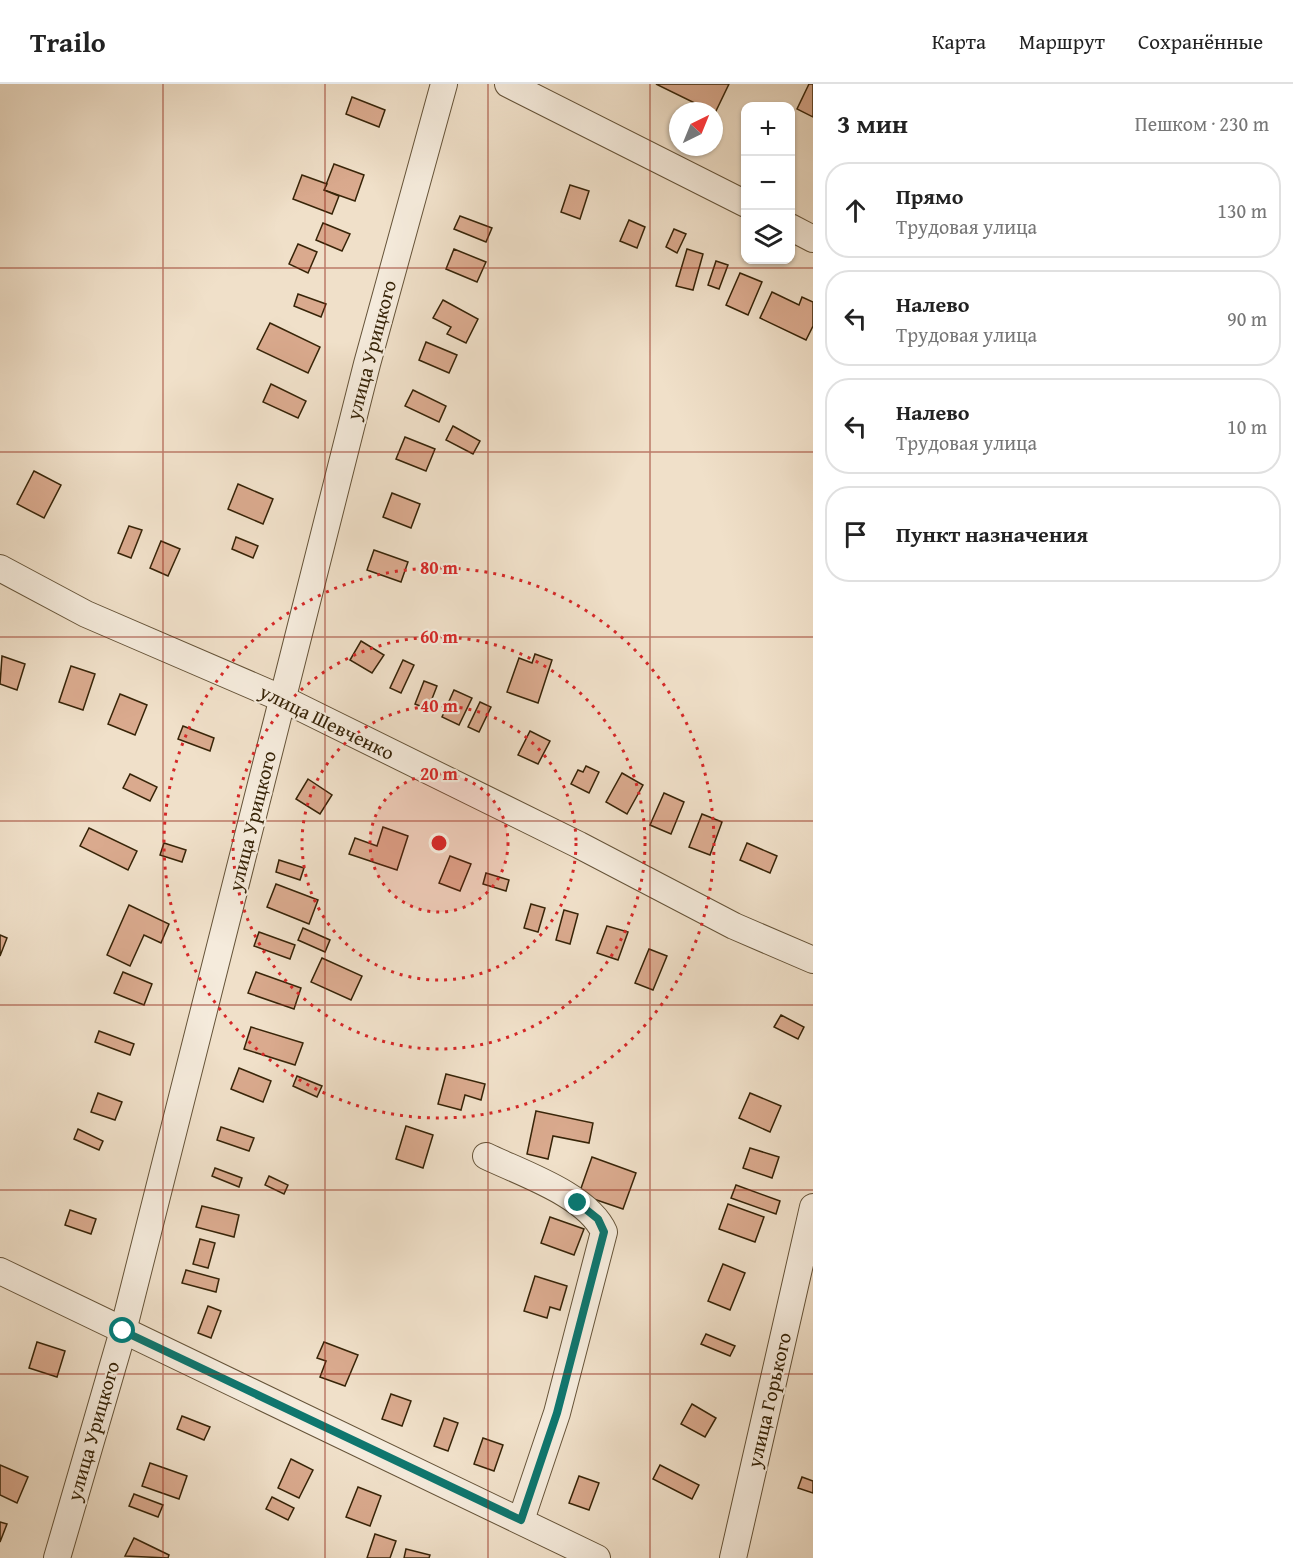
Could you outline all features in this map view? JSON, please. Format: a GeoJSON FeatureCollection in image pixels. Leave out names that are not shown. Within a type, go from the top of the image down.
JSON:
{"type":"FeatureCollection","features":[{"type":"Feature","properties":{"kind":"street","name":"улица Урицкого"},"geometry":{"type":"LineString","coordinates":[[57,1558],[123,1331],[367,364],[444,84]]}},
{"type":"Feature","properties":{"kind":"street"},"geometry":{"type":"LineString","coordinates":[[508,84],[741,201]]}},
{"type":"Feature","properties":{"kind":"street"},"geometry":{"type":"LineString","coordinates":[[795,230],[813,239]]}},
{"type":"Feature","properties":{"kind":"street","name":"улица Шевченко"},"geometry":{"type":"LineString","coordinates":[[0,568],[86,614],[283,699],[579,845],[734,926],[813,960]]}},
{"type":"Feature","properties":{"kind":"street"},"geometry":{"type":"LineString","coordinates":[[486,1156],[578,1203],[598,1219],[604,1232],[557,1413],[521,1520]]}},
{"type":"Feature","properties":{"kind":"street","name":"улица Горького"},"geometry":{"type":"LineString","coordinates":[[733,1558],[813,1207]]}},
{"type":"Feature","properties":{"kind":"street"},"geometry":{"type":"LineString","coordinates":[[0,1270],[597,1558]]}},
{"type":"Feature","properties":{"kind":"building"},"geometry":{"type":"Polygon","coordinates":[[[656,84],[729,84],[720,102],[693,102],[656,84]]]}},
{"type":"Feature","properties":{"kind":"building"},"geometry":{"type":"Polygon","coordinates":[[[809,84],[813,84],[813,117],[797,109],[809,84]]]}},
{"type":"Feature","properties":{"kind":"building"},"geometry":{"type":"Polygon","coordinates":[[[352,97],[385,110],[379,127],[346,114],[352,97]]]}},
{"type":"Feature","properties":{"kind":"building"},"geometry":{"type":"Polygon","coordinates":[[[334,164],[364,175],[355,201],[324,190],[334,164]]]}},
{"type":"Feature","properties":{"kind":"building"},"geometry":{"type":"Polygon","coordinates":[[[302,175],[327,184],[324,190],[339,196],[332,214],[293,199],[302,175]]]}},
{"type":"Feature","properties":{"kind":"building"},"geometry":{"type":"Polygon","coordinates":[[[570,185],[589,191],[580,219],[561,212],[570,185]]]}},
{"type":"Feature","properties":{"kind":"building"},"geometry":{"type":"Polygon","coordinates":[[[460,216],[492,228],[486,242],[454,229],[460,216]]]}},
{"type":"Feature","properties":{"kind":"building"},"geometry":{"type":"Polygon","coordinates":[[[629,220],[645,227],[637,248],[620,241],[629,220]]]}},
{"type":"Feature","properties":{"kind":"building"},"geometry":{"type":"Polygon","coordinates":[[[323,223],[350,234],[342,251],[316,240],[323,223]]]}},
{"type":"Feature","properties":{"kind":"building"},"geometry":{"type":"Polygon","coordinates":[[[674,229],[686,234],[677,253],[666,247],[674,229]]]}},
{"type":"Feature","properties":{"kind":"building"},"geometry":{"type":"Polygon","coordinates":[[[298,244],[317,252],[308,273],[289,264],[298,244]]]}},
{"type":"Feature","properties":{"kind":"building"},"geometry":{"type":"Polygon","coordinates":[[[454,249],[486,262],[477,282],[446,269],[454,249]]]}},
{"type":"Feature","properties":{"kind":"building"},"geometry":{"type":"Polygon","coordinates":[[[687,249],[703,254],[693,290],[676,286],[687,249]]]}},
{"type":"Feature","properties":{"kind":"building"},"geometry":{"type":"Polygon","coordinates":[[[716,261],[728,265],[719,289],[708,285],[716,261]]]}},
{"type":"Feature","properties":{"kind":"building"},"geometry":{"type":"Polygon","coordinates":[[[740,273],[762,282],[748,315],[726,305],[740,273]]]}},
{"type":"Feature","properties":{"kind":"building"},"geometry":{"type":"Polygon","coordinates":[[[772,292],[799,305],[802,297],[813,302],[813,326],[806,340],[760,318],[772,292]]]}},
{"type":"Feature","properties":{"kind":"building"},"geometry":{"type":"Polygon","coordinates":[[[298,294],[326,304],[321,317],[294,306],[298,294]]]}},
{"type":"Feature","properties":{"kind":"building"},"geometry":{"type":"Polygon","coordinates":[[[443,300],[478,319],[466,343],[447,334],[451,327],[433,318],[443,300]]]}},
{"type":"Feature","properties":{"kind":"building"},"geometry":{"type":"Polygon","coordinates":[[[270,323],[320,347],[308,373],[257,349],[270,323]]]}},
{"type":"Feature","properties":{"kind":"building"},"geometry":{"type":"Polygon","coordinates":[[[426,342],[457,355],[449,373],[419,360],[426,342]]]}},
{"type":"Feature","properties":{"kind":"building"},"geometry":{"type":"Polygon","coordinates":[[[271,384],[306,401],[298,418],[263,402],[271,384]]]}},
{"type":"Feature","properties":{"kind":"building"},"geometry":{"type":"Polygon","coordinates":[[[413,390],[446,406],[439,422],[405,406],[413,390]]]}},
{"type":"Feature","properties":{"kind":"building"},"geometry":{"type":"Polygon","coordinates":[[[453,426],[480,441],[473,454],[446,440],[453,426]]]}},
{"type":"Feature","properties":{"kind":"building"},"geometry":{"type":"Polygon","coordinates":[[[405,437],[435,449],[426,471],[396,459],[405,437]]]}},
{"type":"Feature","properties":{"kind":"building"},"geometry":{"type":"Polygon","coordinates":[[[34,471],[61,485],[44,518],[17,504],[34,471]]]}},
{"type":"Feature","properties":{"kind":"building"},"geometry":{"type":"Polygon","coordinates":[[[238,484],[273,499],[263,524],[228,509],[238,484]]]}},
{"type":"Feature","properties":{"kind":"building"},"geometry":{"type":"Polygon","coordinates":[[[392,493],[420,504],[411,528],[383,517],[392,493]]]}},
{"type":"Feature","properties":{"kind":"building"},"geometry":{"type":"Polygon","coordinates":[[[129,526],[142,530],[131,558],[118,553],[129,526]]]}},
{"type":"Feature","properties":{"kind":"building"},"geometry":{"type":"Polygon","coordinates":[[[236,537],[258,546],[253,558],[232,549],[236,537]]]}},
{"type":"Feature","properties":{"kind":"building"},"geometry":{"type":"Polygon","coordinates":[[[161,541],[180,549],[168,576],[150,568],[161,541]]]}},
{"type":"Feature","properties":{"kind":"building"},"geometry":{"type":"Polygon","coordinates":[[[374,550],[408,562],[401,582],[367,570],[374,550]]]}},
{"type":"Feature","properties":{"kind":"building"},"geometry":{"type":"Polygon","coordinates":[[[361,641],[384,655],[372,673],[350,660],[361,641]]]}},
{"type":"Feature","properties":{"kind":"building"},"geometry":{"type":"Polygon","coordinates":[[[535,654],[552,660],[538,703],[507,692],[519,658],[532,663],[535,654]]]}},
{"type":"Feature","properties":{"kind":"building"},"geometry":{"type":"Polygon","coordinates":[[[2,656],[25,664],[17,690],[0,684],[2,656]]]}},
{"type":"Feature","properties":{"kind":"building"},"geometry":{"type":"Polygon","coordinates":[[[403,660],[414,665],[401,693],[390,688],[403,660]]]}},
{"type":"Feature","properties":{"kind":"building"},"geometry":{"type":"Polygon","coordinates":[[[71,666],[95,674],[83,710],[59,702],[71,666]]]}},
{"type":"Feature","properties":{"kind":"building"},"geometry":{"type":"Polygon","coordinates":[[[424,681],[437,686],[428,709],[415,704],[424,681]]]}},
{"type":"Feature","properties":{"kind":"building"},"geometry":{"type":"Polygon","coordinates":[[[454,690],[472,698],[459,725],[442,717],[454,690]]]}},
{"type":"Feature","properties":{"kind":"building"},"geometry":{"type":"Polygon","coordinates":[[[120,694],[147,705],[135,735],[108,724],[120,694]]]}},
{"type":"Feature","properties":{"kind":"building"},"geometry":{"type":"Polygon","coordinates":[[[480,702],[491,707],[479,732],[468,727],[480,702]]]}},
{"type":"Feature","properties":{"kind":"building"},"geometry":{"type":"Polygon","coordinates":[[[183,726],[214,738],[210,751],[178,739],[183,726]]]}},
{"type":"Feature","properties":{"kind":"building"},"geometry":{"type":"Polygon","coordinates":[[[530,731],[550,741],[538,764],[518,755],[530,731]]]}},
{"type":"Feature","properties":{"kind":"building"},"geometry":{"type":"Polygon","coordinates":[[[586,766],[599,772],[589,793],[571,784],[578,770],[583,772],[586,766]]]}},
{"type":"Feature","properties":{"kind":"building"},"geometry":{"type":"Polygon","coordinates":[[[622,773],[643,785],[627,814],[606,802],[622,773]]]}},
{"type":"Feature","properties":{"kind":"building"},"geometry":{"type":"Polygon","coordinates":[[[130,774],[157,787],[150,801],[123,788],[130,774]]]}},
{"type":"Feature","properties":{"kind":"building"},"geometry":{"type":"Polygon","coordinates":[[[308,779],[332,795],[320,814],[296,799],[308,779]]]}},
{"type":"Feature","properties":{"kind":"building"},"geometry":{"type":"Polygon","coordinates":[[[664,793],[684,802],[671,834],[650,825],[664,793]]]}},
{"type":"Feature","properties":{"kind":"building"},"geometry":{"type":"Polygon","coordinates":[[[702,814],[722,822],[710,855],[689,847],[702,814]]]}},
{"type":"Feature","properties":{"kind":"building"},"geometry":{"type":"Polygon","coordinates":[[[383,827],[408,836],[397,870],[349,854],[355,838],[377,846],[383,827]]]}},
{"type":"Feature","properties":{"kind":"building"},"geometry":{"type":"Polygon","coordinates":[[[89,828],[137,851],[128,870],[80,846],[89,828]]]}},
{"type":"Feature","properties":{"kind":"building"},"geometry":{"type":"Polygon","coordinates":[[[164,843],[186,850],[182,862],[160,855],[164,843]]]}},
{"type":"Feature","properties":{"kind":"building"},"geometry":{"type":"Polygon","coordinates":[[[747,843],[777,856],[770,873],[740,860],[747,843]]]}},
{"type":"Feature","properties":{"kind":"building"},"geometry":{"type":"Polygon","coordinates":[[[450,856],[471,864],[460,891],[439,883],[450,856]]]}},
{"type":"Feature","properties":{"kind":"building"},"geometry":{"type":"Polygon","coordinates":[[[279,860],[304,868],[300,880],[276,872],[279,860]]]}},
{"type":"Feature","properties":{"kind":"building"},"geometry":{"type":"Polygon","coordinates":[[[486,873],[509,880],[506,891],[483,884],[486,873]]]}},
{"type":"Feature","properties":{"kind":"building"},"geometry":{"type":"Polygon","coordinates":[[[276,884],[318,900],[309,924],[267,907],[276,884]]]}},
{"type":"Feature","properties":{"kind":"building"},"geometry":{"type":"Polygon","coordinates":[[[531,904],[545,908],[538,932],[524,928],[531,904]]]}},
{"type":"Feature","properties":{"kind":"building"},"geometry":{"type":"Polygon","coordinates":[[[129,905],[169,924],[161,943],[144,935],[130,966],[107,955],[129,905]]]}},
{"type":"Feature","properties":{"kind":"building"},"geometry":{"type":"Polygon","coordinates":[[[564,910],[578,914],[570,944],[556,940],[564,910]]]}},
{"type":"Feature","properties":{"kind":"building"},"geometry":{"type":"Polygon","coordinates":[[[607,926],[628,932],[618,960],[597,953],[607,926]]]}},
{"type":"Feature","properties":{"kind":"building"},"geometry":{"type":"Polygon","coordinates":[[[303,928],[330,940],[325,952],[298,940],[303,928]]]}},
{"type":"Feature","properties":{"kind":"building"},"geometry":{"type":"Polygon","coordinates":[[[259,932],[295,945],[290,959],[254,946],[259,932]]]}},
{"type":"Feature","properties":{"kind":"building"},"geometry":{"type":"Polygon","coordinates":[[[0,935],[7,938],[0,956],[0,935]]]}},
{"type":"Feature","properties":{"kind":"building"},"geometry":{"type":"Polygon","coordinates":[[[649,949],[667,956],[653,990],[635,983],[649,949]]]}},
{"type":"Feature","properties":{"kind":"building"},"geometry":{"type":"Polygon","coordinates":[[[322,958],[362,976],[351,1000],[311,982],[322,958]]]}},
{"type":"Feature","properties":{"kind":"building"},"geometry":{"type":"Polygon","coordinates":[[[123,972],[152,984],[144,1005],[114,993],[123,972]]]}},
{"type":"Feature","properties":{"kind":"building"},"geometry":{"type":"Polygon","coordinates":[[[256,972],[301,988],[294,1009],[248,993],[256,972]]]}},
{"type":"Feature","properties":{"kind":"building"},"geometry":{"type":"Polygon","coordinates":[[[781,1015],[804,1027],[798,1039],[774,1027],[781,1015]]]}},
{"type":"Feature","properties":{"kind":"building"},"geometry":{"type":"Polygon","coordinates":[[[251,1027],[303,1043],[295,1065],[244,1049],[251,1027]]]}},
{"type":"Feature","properties":{"kind":"building"},"geometry":{"type":"Polygon","coordinates":[[[99,1031],[134,1044],[130,1055],[95,1042],[99,1031]]]}},
{"type":"Feature","properties":{"kind":"building"},"geometry":{"type":"Polygon","coordinates":[[[239,1068],[271,1081],[263,1102],[231,1089],[239,1068]]]}},
{"type":"Feature","properties":{"kind":"building"},"geometry":{"type":"Polygon","coordinates":[[[446,1074],[485,1084],[481,1100],[465,1095],[461,1110],[438,1104],[446,1074]]]}},
{"type":"Feature","properties":{"kind":"building"},"geometry":{"type":"Polygon","coordinates":[[[297,1076],[322,1086],[317,1097],[293,1086],[297,1076]]]}},
{"type":"Feature","properties":{"kind":"building"},"geometry":{"type":"Polygon","coordinates":[[[98,1093],[122,1102],[115,1120],[91,1112],[98,1093]]]}},
{"type":"Feature","properties":{"kind":"building"},"geometry":{"type":"Polygon","coordinates":[[[750,1093],[781,1106],[770,1132],[739,1118],[750,1093]]]}},
{"type":"Feature","properties":{"kind":"building"},"geometry":{"type":"Polygon","coordinates":[[[536,1111],[593,1123],[589,1143],[553,1136],[548,1159],[527,1154],[536,1111]]]}},
{"type":"Feature","properties":{"kind":"building"},"geometry":{"type":"Polygon","coordinates":[[[406,1126],[433,1135],[423,1168],[396,1159],[406,1126]]]}},
{"type":"Feature","properties":{"kind":"building"},"geometry":{"type":"Polygon","coordinates":[[[221,1127],[254,1138],[249,1151],[217,1140],[221,1127]]]}},
{"type":"Feature","properties":{"kind":"building"},"geometry":{"type":"Polygon","coordinates":[[[78,1129],[103,1141],[99,1150],[74,1139],[78,1129]]]}},
{"type":"Feature","properties":{"kind":"building"},"geometry":{"type":"Polygon","coordinates":[[[750,1148],[779,1157],[772,1178],[743,1168],[750,1148]]]}},
{"type":"Feature","properties":{"kind":"building"},"geometry":{"type":"Polygon","coordinates":[[[592,1157],[636,1173],[623,1209],[579,1194],[592,1157]]]}},
{"type":"Feature","properties":{"kind":"building"},"geometry":{"type":"Polygon","coordinates":[[[215,1168],[242,1178],[239,1187],[212,1176],[215,1168]]]}},
{"type":"Feature","properties":{"kind":"building"},"geometry":{"type":"Polygon","coordinates":[[[269,1176],[288,1185],[284,1194],[265,1185],[269,1176]]]}},
{"type":"Feature","properties":{"kind":"building"},"geometry":{"type":"Polygon","coordinates":[[[736,1185],[780,1201],[776,1214],[731,1198],[736,1185]]]}},
{"type":"Feature","properties":{"kind":"building"},"geometry":{"type":"Polygon","coordinates":[[[728,1204],[764,1217],[755,1242],[719,1229],[728,1204]]]}},
{"type":"Feature","properties":{"kind":"building"},"geometry":{"type":"Polygon","coordinates":[[[202,1206],[239,1215],[234,1237],[196,1227],[202,1206]]]}},
{"type":"Feature","properties":{"kind":"building"},"geometry":{"type":"Polygon","coordinates":[[[70,1210],[96,1219],[91,1234],[65,1225],[70,1210]]]}},
{"type":"Feature","properties":{"kind":"building"},"geometry":{"type":"Polygon","coordinates":[[[550,1217],[584,1229],[574,1255],[541,1243],[550,1217]]]}},
{"type":"Feature","properties":{"kind":"building"},"geometry":{"type":"Polygon","coordinates":[[[200,1239],[215,1243],[208,1268],[193,1264],[200,1239]]]}},
{"type":"Feature","properties":{"kind":"building"},"geometry":{"type":"Polygon","coordinates":[[[723,1264],[745,1273],[730,1310],[708,1301],[723,1264]]]}},
{"type":"Feature","properties":{"kind":"building"},"geometry":{"type":"Polygon","coordinates":[[[186,1270],[219,1279],[216,1292],[182,1283],[186,1270]]]}},
{"type":"Feature","properties":{"kind":"building"},"geometry":{"type":"Polygon","coordinates":[[[535,1276],[567,1286],[560,1310],[550,1307],[547,1318],[524,1311],[535,1276]]]}},
{"type":"Feature","properties":{"kind":"building"},"geometry":{"type":"Polygon","coordinates":[[[208,1306],[221,1311],[211,1338],[198,1333],[208,1306]]]}},
{"type":"Feature","properties":{"kind":"building"},"geometry":{"type":"Polygon","coordinates":[[[706,1334],[735,1346],[730,1356],[701,1344],[706,1334]]]}},
{"type":"Feature","properties":{"kind":"building"},"geometry":{"type":"Polygon","coordinates":[[[37,1342],[65,1351],[57,1377],[29,1368],[37,1342]]]}},
{"type":"Feature","properties":{"kind":"building"},"geometry":{"type":"Polygon","coordinates":[[[324,1342],[358,1355],[345,1386],[320,1377],[326,1361],[317,1358],[324,1342]]]}},
{"type":"Feature","properties":{"kind":"building"},"geometry":{"type":"Polygon","coordinates":[[[391,1394],[411,1401],[402,1426],[382,1419],[391,1394]]]}},
{"type":"Feature","properties":{"kind":"building"},"geometry":{"type":"Polygon","coordinates":[[[692,1404],[716,1418],[705,1437],[681,1424],[692,1404]]]}},
{"type":"Feature","properties":{"kind":"building"},"geometry":{"type":"Polygon","coordinates":[[[182,1416],[210,1427],[204,1440],[177,1429],[182,1416]]]}},
{"type":"Feature","properties":{"kind":"building"},"geometry":{"type":"Polygon","coordinates":[[[444,1418],[458,1423],[448,1451],[434,1446],[444,1418]]]}},
{"type":"Feature","properties":{"kind":"building"},"geometry":{"type":"Polygon","coordinates":[[[483,1438],[503,1445],[494,1471],[474,1464],[483,1438]]]}},
{"type":"Feature","properties":{"kind":"building"},"geometry":{"type":"Polygon","coordinates":[[[291,1459],[313,1470],[299,1498],[278,1488],[291,1459]]]}},
{"type":"Feature","properties":{"kind":"building"},"geometry":{"type":"Polygon","coordinates":[[[150,1463],[187,1476],[179,1499],[142,1486],[150,1463]]]}},
{"type":"Feature","properties":{"kind":"building"},"geometry":{"type":"Polygon","coordinates":[[[0,1465],[28,1477],[17,1503],[0,1495],[0,1465]]]}},
{"type":"Feature","properties":{"kind":"building"},"geometry":{"type":"Polygon","coordinates":[[[660,1465],[699,1485],[692,1499],[653,1479],[660,1465]]]}},
{"type":"Feature","properties":{"kind":"building"},"geometry":{"type":"Polygon","coordinates":[[[579,1476],[599,1483],[589,1510],[569,1503],[579,1476]]]}},
{"type":"Feature","properties":{"kind":"building"},"geometry":{"type":"Polygon","coordinates":[[[802,1477],[813,1481],[813,1493],[798,1488],[802,1477]]]}},
{"type":"Feature","properties":{"kind":"building"},"geometry":{"type":"Polygon","coordinates":[[[358,1487],[381,1496],[370,1526],[346,1517],[358,1487]]]}},
{"type":"Feature","properties":{"kind":"building"},"geometry":{"type":"Polygon","coordinates":[[[134,1494],[163,1505],[158,1517],[129,1506],[134,1494]]]}},
{"type":"Feature","properties":{"kind":"building"},"geometry":{"type":"Polygon","coordinates":[[[272,1497],[294,1508],[288,1520],[266,1509],[272,1497]]]}},
{"type":"Feature","properties":{"kind":"building"},"geometry":{"type":"Polygon","coordinates":[[[0,1522],[7,1524],[0,1542],[0,1522]]]}},
{"type":"Feature","properties":{"kind":"building"},"geometry":{"type":"Polygon","coordinates":[[[375,1534],[396,1541],[390,1558],[367,1558],[375,1534]]]}},
{"type":"Feature","properties":{"kind":"building"},"geometry":{"type":"Polygon","coordinates":[[[134,1538],[169,1555],[168,1558],[125,1556],[134,1538]]]}},
{"type":"Feature","properties":{"kind":"building"},"geometry":{"type":"Polygon","coordinates":[[[406,1549],[430,1555],[429,1558],[404,1558],[406,1549]]]}},
{"type":"Feature","properties":{"kind":"route"},"geometry":{"type":"LineString","coordinates":[[123,1331],[521,1520],[557,1413],[604,1232],[598,1219],[578,1203]]}}]}
